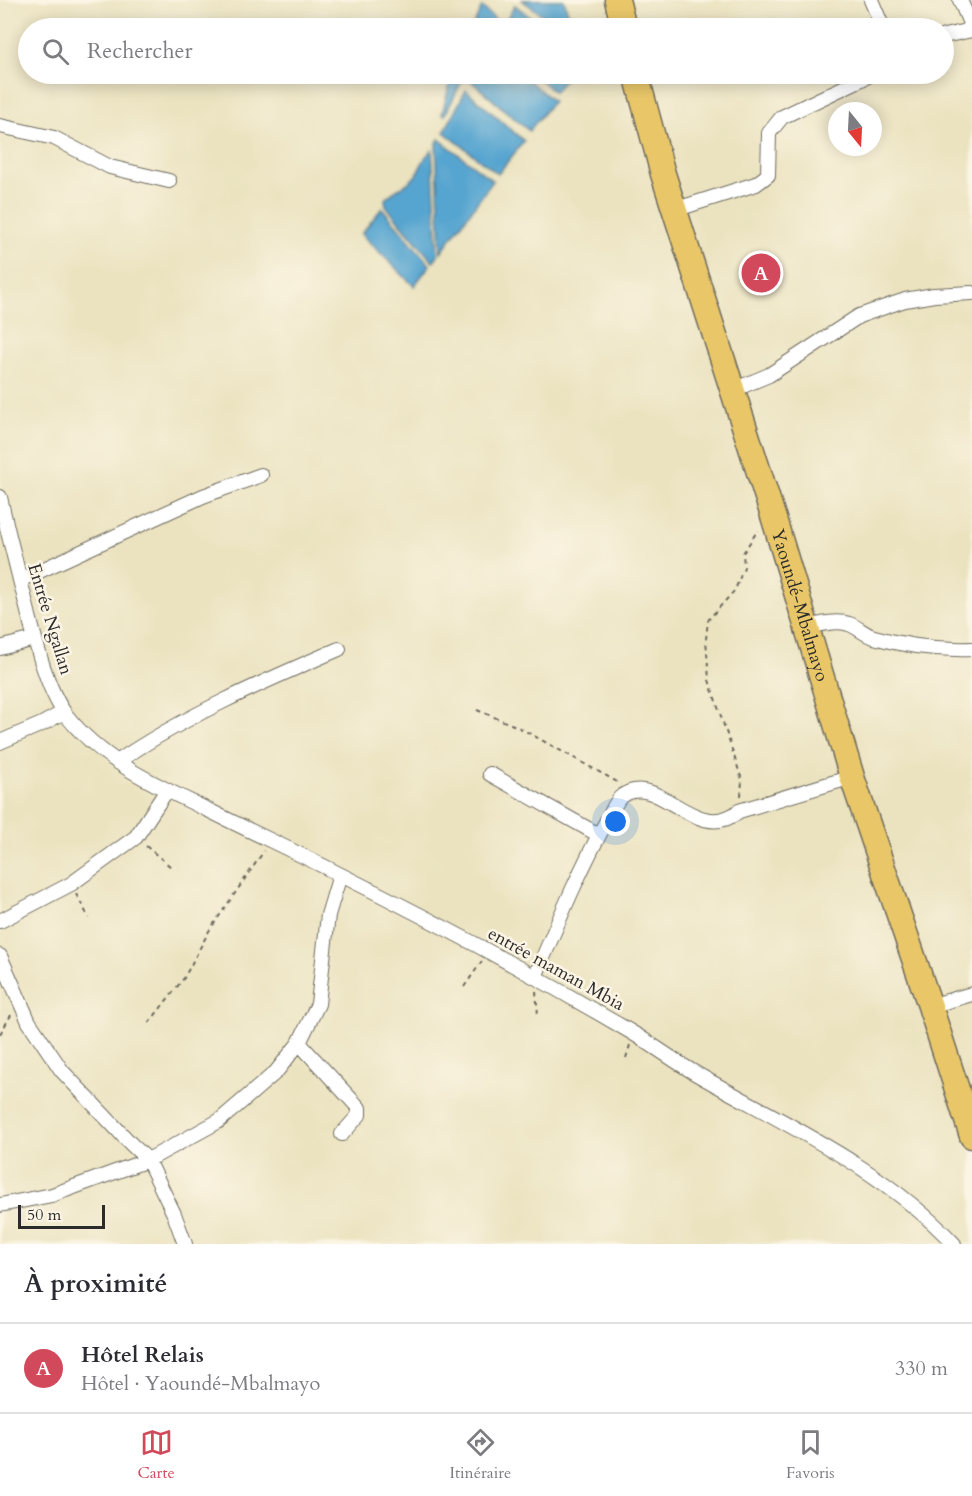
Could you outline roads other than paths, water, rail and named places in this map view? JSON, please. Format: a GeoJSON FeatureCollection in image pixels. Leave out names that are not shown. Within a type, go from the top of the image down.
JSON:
{"type":"FeatureCollection","features":[{"type":"Feature","properties":{"kind":"highway"},"geometry":{"type":"LineString","coordinates":[[617,0],[622,18]]}},
{"type":"Feature","properties":{"kind":"highway","name":"Yaoundé-Mbalmayo"},"geometry":{"type":"LineString","coordinates":[[639,84],[674,210],[808,627],[852,777],[972,1136]]}},
{"type":"Feature","properties":{"kind":"street"},"geometry":{"type":"LineString","coordinates":[[870,0],[878,18]]}},
{"type":"Feature","properties":{"kind":"street"},"geometry":{"type":"LineString","coordinates":[[954,34],[972,29],[960,0]]}},
{"type":"Feature","properties":{"kind":"street"},"geometry":{"type":"LineString","coordinates":[[674,210],[756,184],[768,175],[770,133],[782,117],[851,84]]}},
{"type":"Feature","properties":{"kind":"street"},"geometry":{"type":"LineString","coordinates":[[0,126],[54,138],[110,167],[169,181]]}},
{"type":"Feature","properties":{"kind":"street"},"geometry":{"type":"LineString","coordinates":[[731,391],[769,375],[859,316],[905,300],[934,295],[972,293]]}},
{"type":"Feature","properties":{"kind":"street"},"geometry":{"type":"LineString","coordinates":[[20,580],[203,496],[261,475]]}},
{"type":"Feature","properties":{"kind":"street","name":"Entrée Ngallan"},"geometry":{"type":"LineString","coordinates":[[0,497],[34,639],[51,686],[64,712],[90,742],[117,762]]}},
{"type":"Feature","properties":{"kind":"street"},"geometry":{"type":"LineString","coordinates":[[808,627],[833,622],[849,624],[871,637],[901,643],[972,649]]}},
{"type":"Feature","properties":{"kind":"street"},"geometry":{"type":"LineString","coordinates":[[0,648],[34,639]]}},
{"type":"Feature","properties":{"kind":"street"},"geometry":{"type":"LineString","coordinates":[[117,762],[150,740],[284,673],[339,649]]}},
{"type":"Feature","properties":{"kind":"street"},"geometry":{"type":"LineString","coordinates":[[0,742],[64,712]]}},
{"type":"Feature","properties":{"kind":"street","name":"entrée maman Mbia"},"geometry":{"type":"LineString","coordinates":[[117,762],[167,790],[340,874],[535,976],[887,1184],[954,1244]]}},
{"type":"Feature","properties":{"kind":"street"},"geometry":{"type":"LineString","coordinates":[[490,774],[599,835]]}},
{"type":"Feature","properties":{"kind":"street"},"geometry":{"type":"LineString","coordinates":[[535,976],[599,835],[621,796],[634,791],[647,791],[704,820],[717,822],[731,818],[739,811],[852,777]]}},
{"type":"Feature","properties":{"kind":"street"},"geometry":{"type":"LineString","coordinates":[[0,921],[70,884],[136,837],[167,790]]}},
{"type":"Feature","properties":{"kind":"street"},"geometry":{"type":"LineString","coordinates":[[0,1205],[51,1195],[148,1160],[219,1121],[276,1072],[299,1043],[318,1004],[328,915],[340,874]]}},
{"type":"Feature","properties":{"kind":"street"},"geometry":{"type":"LineString","coordinates":[[0,956],[29,1022],[62,1071],[148,1160],[174,1214],[185,1244]]}},
{"type":"Feature","properties":{"kind":"street"},"geometry":{"type":"LineString","coordinates":[[930,1006],[972,994]]}},
{"type":"Feature","properties":{"kind":"street"},"geometry":{"type":"LineString","coordinates":[[299,1043],[359,1108],[359,1115],[342,1134]]}},
{"type":"Feature","properties":{"kind":"water"},"geometry":{"type":"Polygon","coordinates":[[[522,0],[564,0],[570,18],[546,18],[522,0]]]}},
{"type":"Feature","properties":{"kind":"water"},"geometry":{"type":"Polygon","coordinates":[[[515,5],[531,18],[508,18],[515,5]]]}},
{"type":"Feature","properties":{"kind":"water"},"geometry":{"type":"Polygon","coordinates":[[[482,7],[494,18],[477,18],[482,7]]]}},
{"type":"Feature","properties":{"kind":"water"},"geometry":{"type":"Polygon","coordinates":[[[450,84],[460,84],[445,115],[442,114],[450,84]]]}},
{"type":"Feature","properties":{"kind":"water"},"geometry":{"type":"Polygon","coordinates":[[[474,84],[533,84],[553,101],[529,131],[474,84]]]}},
{"type":"Feature","properties":{"kind":"water"},"geometry":{"type":"Polygon","coordinates":[[[545,84],[561,84],[554,92],[545,84]]]}},
{"type":"Feature","properties":{"kind":"water"},"geometry":{"type":"Polygon","coordinates":[[[466,90],[524,141],[498,174],[444,132],[466,90]]]}},
{"type":"Feature","properties":{"kind":"water"},"geometry":{"type":"Polygon","coordinates":[[[439,139],[493,181],[441,252],[436,145],[439,139]]]}},
{"type":"Feature","properties":{"kind":"water"},"geometry":{"type":"Polygon","coordinates":[[[432,150],[438,255],[433,262],[386,206],[385,199],[413,179],[432,150]]]}},
{"type":"Feature","properties":{"kind":"water"},"geometry":{"type":"Polygon","coordinates":[[[382,208],[430,265],[414,286],[361,234],[382,208]]]}},
{"type":"Feature","properties":{"kind":"place","name":"Hôtel Relais"},"geometry":{"type":"Point","coordinates":[761,273]}}]}
